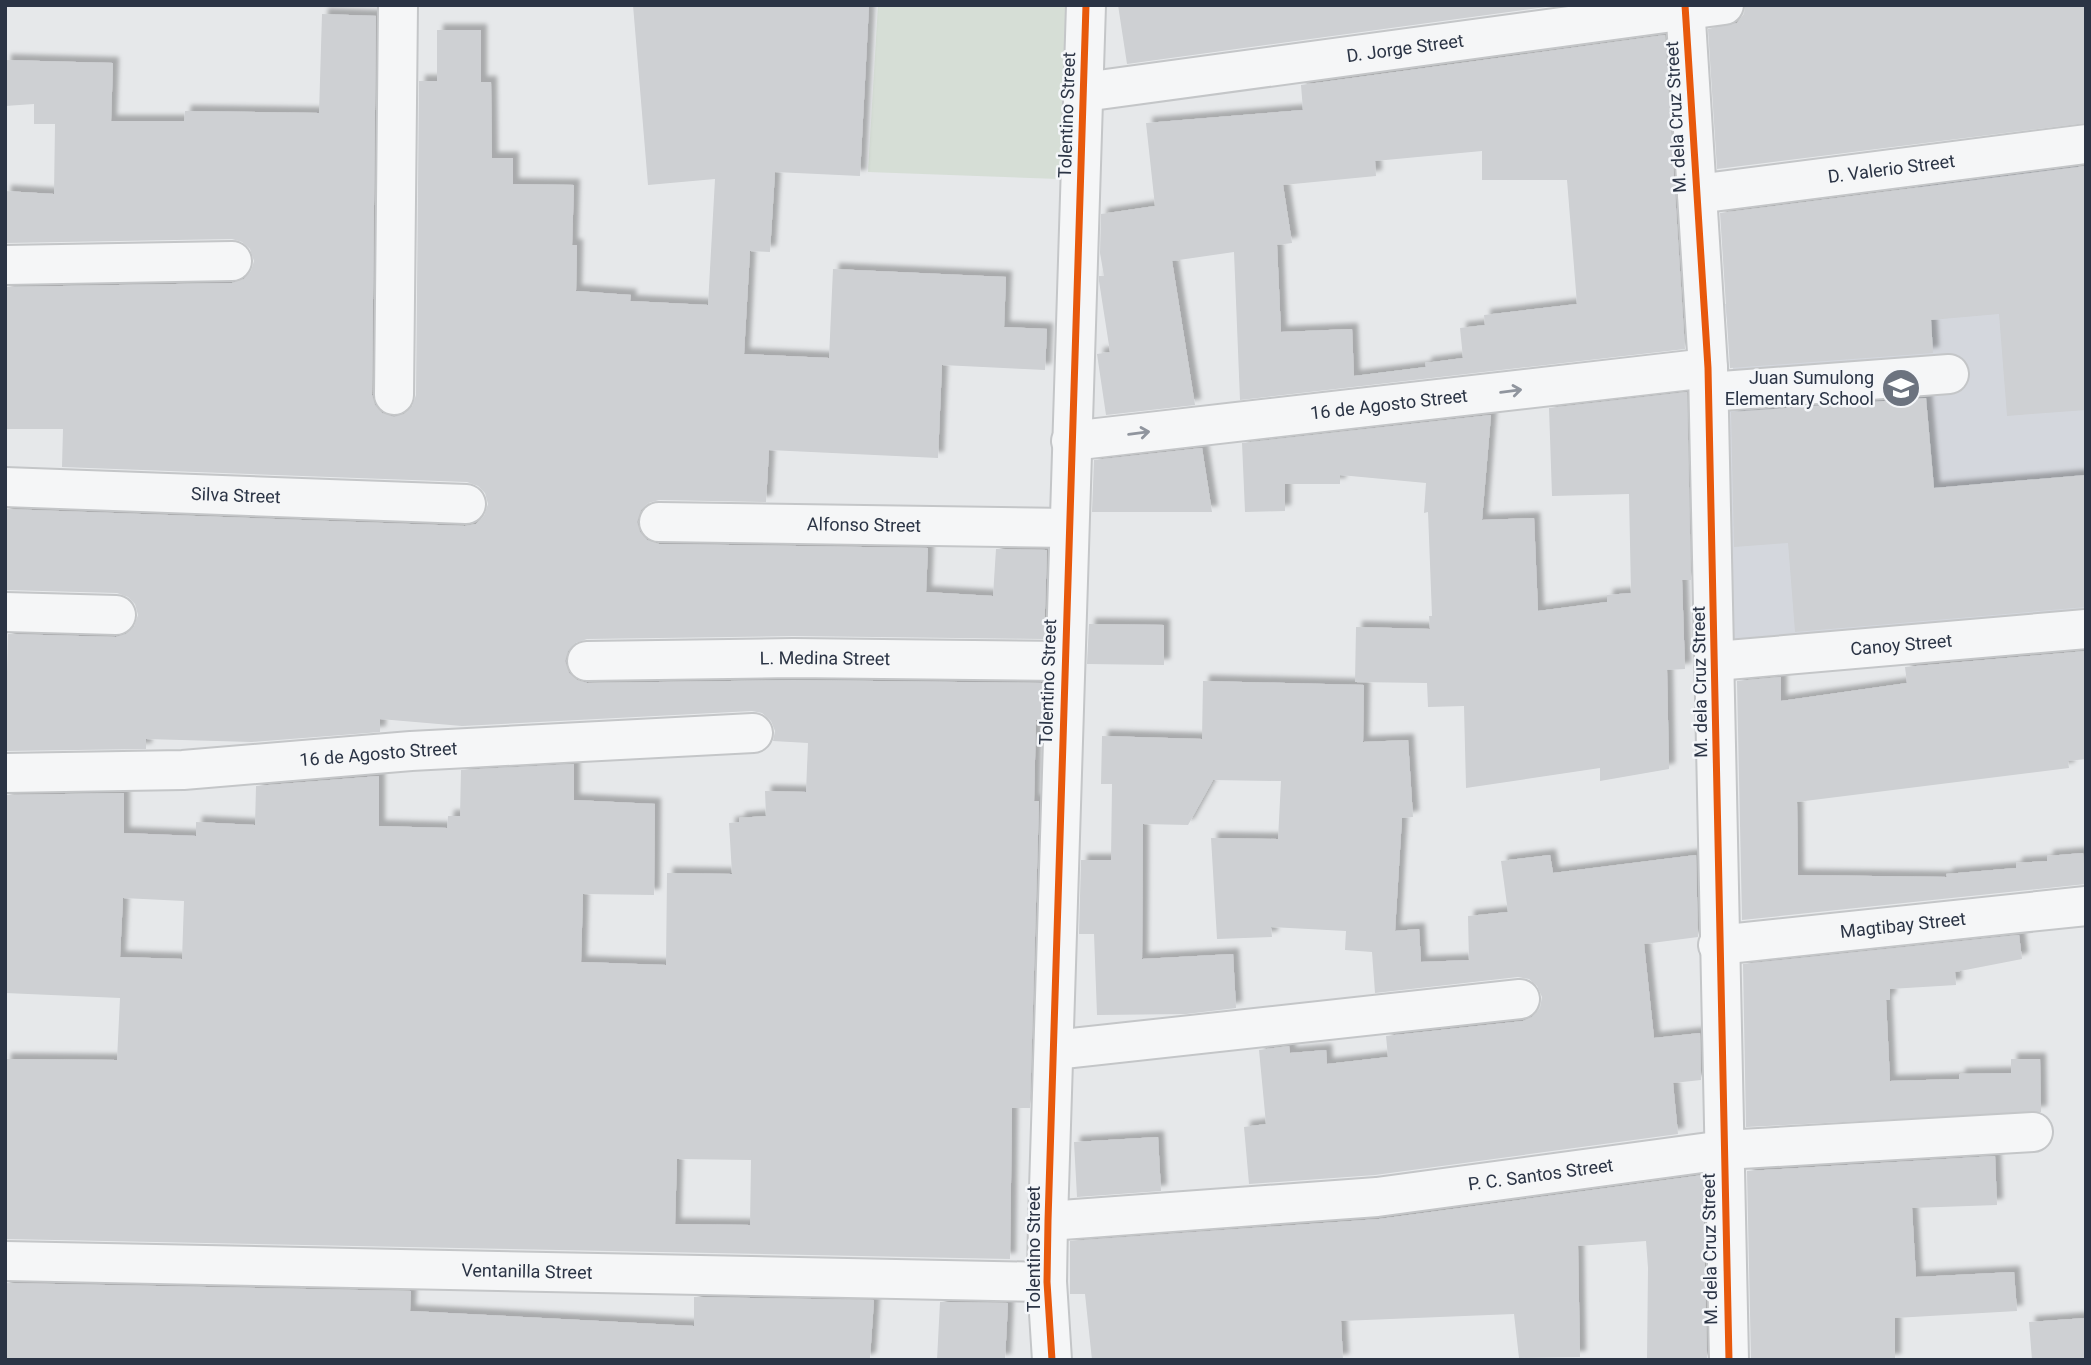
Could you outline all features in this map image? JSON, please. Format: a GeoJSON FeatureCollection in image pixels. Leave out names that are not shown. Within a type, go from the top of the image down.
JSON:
{"type":"FeatureCollection","features":[{"type":"Feature","properties":{"kind":"street"},"geometry":{"type":"LineString","coordinates":[[394,395],[398,5]]}},
{"type":"Feature","properties":{"kind":"street","name":"Tolentino Street"},"geometry":{"type":"LineString","coordinates":[[1052,1360],[1046,1282],[1086,5]]}},
{"type":"Feature","properties":{"kind":"street","name":"D. Jorge Street"},"geometry":{"type":"LineString","coordinates":[[1084,92],[1685,8],[1724,5]]}},
{"type":"Feature","properties":{"kind":"street","name":"M. dela Cruz Street"},"geometry":{"type":"LineString","coordinates":[[1685,8],[1708,380],[1716,661],[1718,945],[1728,1360]]}},
{"type":"Feature","properties":{"kind":"street","name":"D. Valerio Street"},"geometry":{"type":"LineString","coordinates":[[1697,194],[2086,144]]}},
{"type":"Feature","properties":{"kind":"street"},"geometry":{"type":"LineString","coordinates":[[5,265],[232,261]]}},
{"type":"Feature","properties":{"kind":"street","name":"16 de Agosto Street"},"geometry":{"type":"LineString","coordinates":[[1071,441],[1708,380],[1949,374]]}},
{"type":"Feature","properties":{"kind":"street","name":"Silva Street"},"geometry":{"type":"LineString","coordinates":[[5,487],[466,504]]}},
{"type":"Feature","properties":{"kind":"street","name":"Alfonso Street"},"geometry":{"type":"LineString","coordinates":[[659,522],[1069,528]]}},
{"type":"Feature","properties":{"kind":"street"},"geometry":{"type":"LineString","coordinates":[[5,612],[116,615]]}},
{"type":"Feature","properties":{"kind":"street","name":"Canoy Street"},"geometry":{"type":"LineString","coordinates":[[1716,661],[2086,629]]}},
{"type":"Feature","properties":{"kind":"street","name":"L. Medina Street"},"geometry":{"type":"LineString","coordinates":[[587,660],[793,658],[1064,662]]}},
{"type":"Feature","properties":{"kind":"street","name":"16 de Agosto Street"},"geometry":{"type":"LineString","coordinates":[[5,773],[183,770],[411,751],[753,733]]}},
{"type":"Feature","properties":{"kind":"street","name":"Magtibay Street"},"geometry":{"type":"LineString","coordinates":[[1718,945],[2086,906]]}},
{"type":"Feature","properties":{"kind":"street"},"geometry":{"type":"LineString","coordinates":[[1054,1050],[1521,999]]}},
{"type":"Feature","properties":{"kind":"street","name":"P. C. Santos Street"},"geometry":{"type":"LineString","coordinates":[[1048,1221],[1377,1197],[1724,1150],[2033,1132]]}},
{"type":"Feature","properties":{"kind":"street","name":"Ventanilla Street"},"geometry":{"type":"LineString","coordinates":[[5,1261],[1046,1282]]}},
{"type":"Feature","properties":{"kind":"shaded area"},"geometry":{"type":"Polygon","coordinates":[[[878,5],[1069,5],[1059,179],[868,172],[878,5]]]}},
{"type":"Feature","properties":{"kind":"shaded area","name":"Juan Sumulong Elementary School"},"geometry":{"type":"Polygon","coordinates":[[[2077,154],[2086,228],[2086,613],[1733,655],[1716,372],[1733,369],[1725,304],[1909,286],[1919,175],[2077,154]]]}},
{"type":"Feature","properties":{"kind":"building"},"geometry":{"type":"Polygon","coordinates":[[[633,5],[869,5],[860,176],[775,172],[770,252],[750,251],[744,354],[829,358],[833,269],[1006,277],[1004,327],[1047,329],[1045,370],[942,365],[938,458],[769,450],[766,502],[659,500],[648,503],[641,510],[637,522],[640,532],[647,540],[659,544],[928,548],[926,592],[993,596],[996,549],[1047,550],[1044,639],[793,636],[587,639],[575,643],[568,651],[565,661],[569,673],[577,680],[587,683],[793,680],[1043,683],[1042,720],[1036,720],[1034,801],[1039,801],[1030,1108],[1012,1108],[1010,1259],[5,1239],[5,1059],[117,1060],[120,998],[5,993],[5,795],[124,793],[124,833],[196,836],[196,822],[255,825],[256,786],[379,776],[379,826],[447,828],[448,816],[460,816],[461,770],[574,764],[574,800],[655,804],[654,895],[583,894],[581,962],[666,965],[667,873],[732,874],[729,823],[739,822],[739,818],[766,816],[765,791],[806,792],[808,743],[773,741],[775,731],[771,721],[762,713],[752,711],[462,726],[380,719],[380,732],[252,742],[146,739],[146,749],[5,751],[8,634],[116,637],[126,634],[134,627],[138,615],[135,604],[128,597],[117,593],[6,590],[5,509],[465,526],[476,524],[484,516],[488,504],[485,493],[478,486],[467,482],[62,467],[63,429],[5,429],[5,287],[232,283],[244,279],[251,271],[254,261],[250,249],[242,242],[232,239],[5,243],[5,191],[54,194],[55,124],[34,124],[34,104],[5,106],[5,60],[113,63],[111,121],[184,121],[185,111],[319,113],[322,14],[376,16],[372,395],[375,405],[382,413],[394,417],[404,414],[412,407],[416,395],[419,81],[437,81],[437,30],[481,30],[481,82],[491,82],[492,158],[513,158],[513,184],[574,185],[572,245],[577,245],[576,291],[631,295],[630,301],[708,305],[715,179],[648,185],[633,5]],[[123,898],[120,957],[182,959],[184,901],[123,898]],[[677,1159],[675,1224],[750,1225],[751,1160],[677,1159]]]}},
{"type":"Feature","properties":{"kind":"building"},"geometry":{"type":"Polygon","coordinates":[[[1118,5],[1560,5],[1127,64],[1118,5]]]}},
{"type":"Feature","properties":{"kind":"building"},"geometry":{"type":"Polygon","coordinates":[[[1745,5],[2086,5],[2086,123],[1717,169],[1708,29],[1737,23],[1744,14],[1745,5]]]}},
{"type":"Feature","properties":{"kind":"building"},"geometry":{"type":"Polygon","coordinates":[[[1665,35],[1685,349],[1240,400],[1234,252],[1172,261],[1195,405],[1106,415],[1097,354],[1110,352],[1099,281],[1099,276],[1104,276],[1100,253],[1101,214],[1155,206],[1146,123],[1303,110],[1301,85],[1665,35]],[[1482,151],[1375,161],[1376,176],[1283,185],[1292,243],[1277,245],[1281,332],[1352,329],[1354,376],[1426,367],[1425,363],[1463,358],[1460,328],[1485,325],[1484,315],[1577,304],[1567,180],[1482,180],[1482,151]]]}},
{"type":"Feature","properties":{"kind":"building"},"geometry":{"type":"Polygon","coordinates":[[[2086,166],[2086,410],[2007,416],[1999,314],[1931,320],[1933,353],[1730,368],[1720,213],[2086,166]]]}},
{"type":"Feature","properties":{"kind":"building"},"geometry":{"type":"Polygon","coordinates":[[[1687,392],[1691,580],[1682,580],[1685,669],[1667,670],[1669,769],[1600,781],[1600,768],[1466,788],[1464,706],[1428,707],[1427,683],[1355,682],[1356,627],[1430,629],[1429,616],[1432,616],[1428,512],[1424,513],[1426,483],[1340,475],[1340,484],[1285,484],[1285,511],[1245,512],[1242,443],[1491,415],[1482,520],[1534,518],[1538,611],[1607,602],[1607,595],[1631,593],[1629,494],[1552,496],[1549,408],[1687,392]]]}},
{"type":"Feature","properties":{"kind":"building"},"geometry":{"type":"Polygon","coordinates":[[[1926,398],[1934,488],[2086,475],[2086,607],[1795,632],[1788,543],[1734,547],[1731,412],[1926,398]]]}},
{"type":"Feature","properties":{"kind":"building"},"geometry":{"type":"Polygon","coordinates":[[[1202,448],[1212,512],[1092,512],[1094,460],[1202,448]]]}},
{"type":"Feature","properties":{"kind":"building"},"geometry":{"type":"Polygon","coordinates":[[[1089,624],[1164,625],[1164,665],[1087,664],[1089,624]]]}},
{"type":"Feature","properties":{"kind":"building"},"geometry":{"type":"Polygon","coordinates":[[[2086,651],[2086,759],[2068,761],[2069,768],[1797,802],[1798,875],[1947,877],[1946,874],[2016,868],[2016,863],[2047,861],[2047,856],[2083,853],[2086,884],[1742,920],[1737,681],[1781,677],[1781,701],[1907,683],[1905,667],[2086,651]]]}},
{"type":"Feature","properties":{"kind":"building"},"geometry":{"type":"Polygon","coordinates":[[[1203,681],[1364,685],[1363,742],[1408,740],[1413,817],[1402,818],[1395,931],[1419,929],[1421,962],[1469,960],[1468,916],[1508,912],[1501,861],[1550,855],[1553,873],[1696,855],[1698,937],[1644,944],[1654,1038],[1700,1033],[1701,1080],[1673,1083],[1678,1134],[1375,1175],[1249,1184],[1244,1127],[1266,1124],[1259,1050],[1289,1046],[1290,1053],[1326,1050],[1327,1064],[1388,1057],[1386,1036],[1523,1021],[1532,1017],[1540,1008],[1542,997],[1537,986],[1529,979],[1518,977],[1375,993],[1372,952],[1345,950],[1346,931],[1271,927],[1272,937],[1217,939],[1211,838],[1278,839],[1281,781],[1213,780],[1188,825],[1143,824],[1142,959],[1233,954],[1236,1008],[1186,1014],[1097,1015],[1094,934],[1079,934],[1081,860],[1111,860],[1112,784],[1101,784],[1102,736],[1202,739],[1203,681]]]}},
{"type":"Feature","properties":{"kind":"building"},"geometry":{"type":"Polygon","coordinates":[[[2019,935],[2022,959],[1955,972],[1956,985],[1890,989],[1890,1000],[1886,1000],[1890,1081],[1959,1079],[1959,1074],[2011,1073],[2011,1059],[2040,1059],[2041,1112],[1746,1127],[1743,964],[2019,935]]]}},
{"type":"Feature","properties":{"kind":"building"},"geometry":{"type":"Polygon","coordinates":[[[1158,1137],[1161,1191],[1077,1197],[1074,1142],[1158,1137]]]}},
{"type":"Feature","properties":{"kind":"building"},"geometry":{"type":"Polygon","coordinates":[[[1995,1156],[1997,1205],[1912,1208],[1916,1277],[2014,1272],[2017,1311],[1895,1318],[1895,1360],[1751,1360],[1747,1171],[1995,1156]]]}},
{"type":"Feature","properties":{"kind":"building"},"geometry":{"type":"Polygon","coordinates":[[[1703,1175],[1707,1360],[1647,1360],[1646,1241],[1578,1246],[1580,1357],[1519,1358],[1514,1314],[1341,1321],[1343,1360],[1092,1360],[1085,1294],[1070,1294],[1070,1241],[1379,1219],[1703,1175]]]}},
{"type":"Feature","properties":{"kind":"building"},"geometry":{"type":"Polygon","coordinates":[[[5,1283],[411,1291],[410,1311],[694,1326],[694,1297],[874,1300],[870,1358],[866,1360],[5,1360],[5,1283]]]}},
{"type":"Feature","properties":{"kind":"building"},"geometry":{"type":"Polygon","coordinates":[[[940,1302],[1008,1303],[1005,1360],[937,1360],[940,1302]]]}},
{"type":"Feature","properties":{"kind":"building"},"geometry":{"type":"Polygon","coordinates":[[[2086,1318],[2086,1360],[2032,1360],[2029,1322],[2086,1318]]]}},
{"type":"Feature","properties":{"kind":"cycle path"},"geometry":{"type":"LineString","coordinates":[[1052,1360],[1047,1282],[1048,1221],[1086,5]]}},
{"type":"Feature","properties":{"kind":"cycle path"},"geometry":{"type":"LineString","coordinates":[[1685,5],[1708,368],[1729,1360]]}},
{"type":"Feature","properties":{"kind":"place","name":"Juan Sumulong Elementary School"},"geometry":{"type":"Point","coordinates":[1901,388]}}]}
